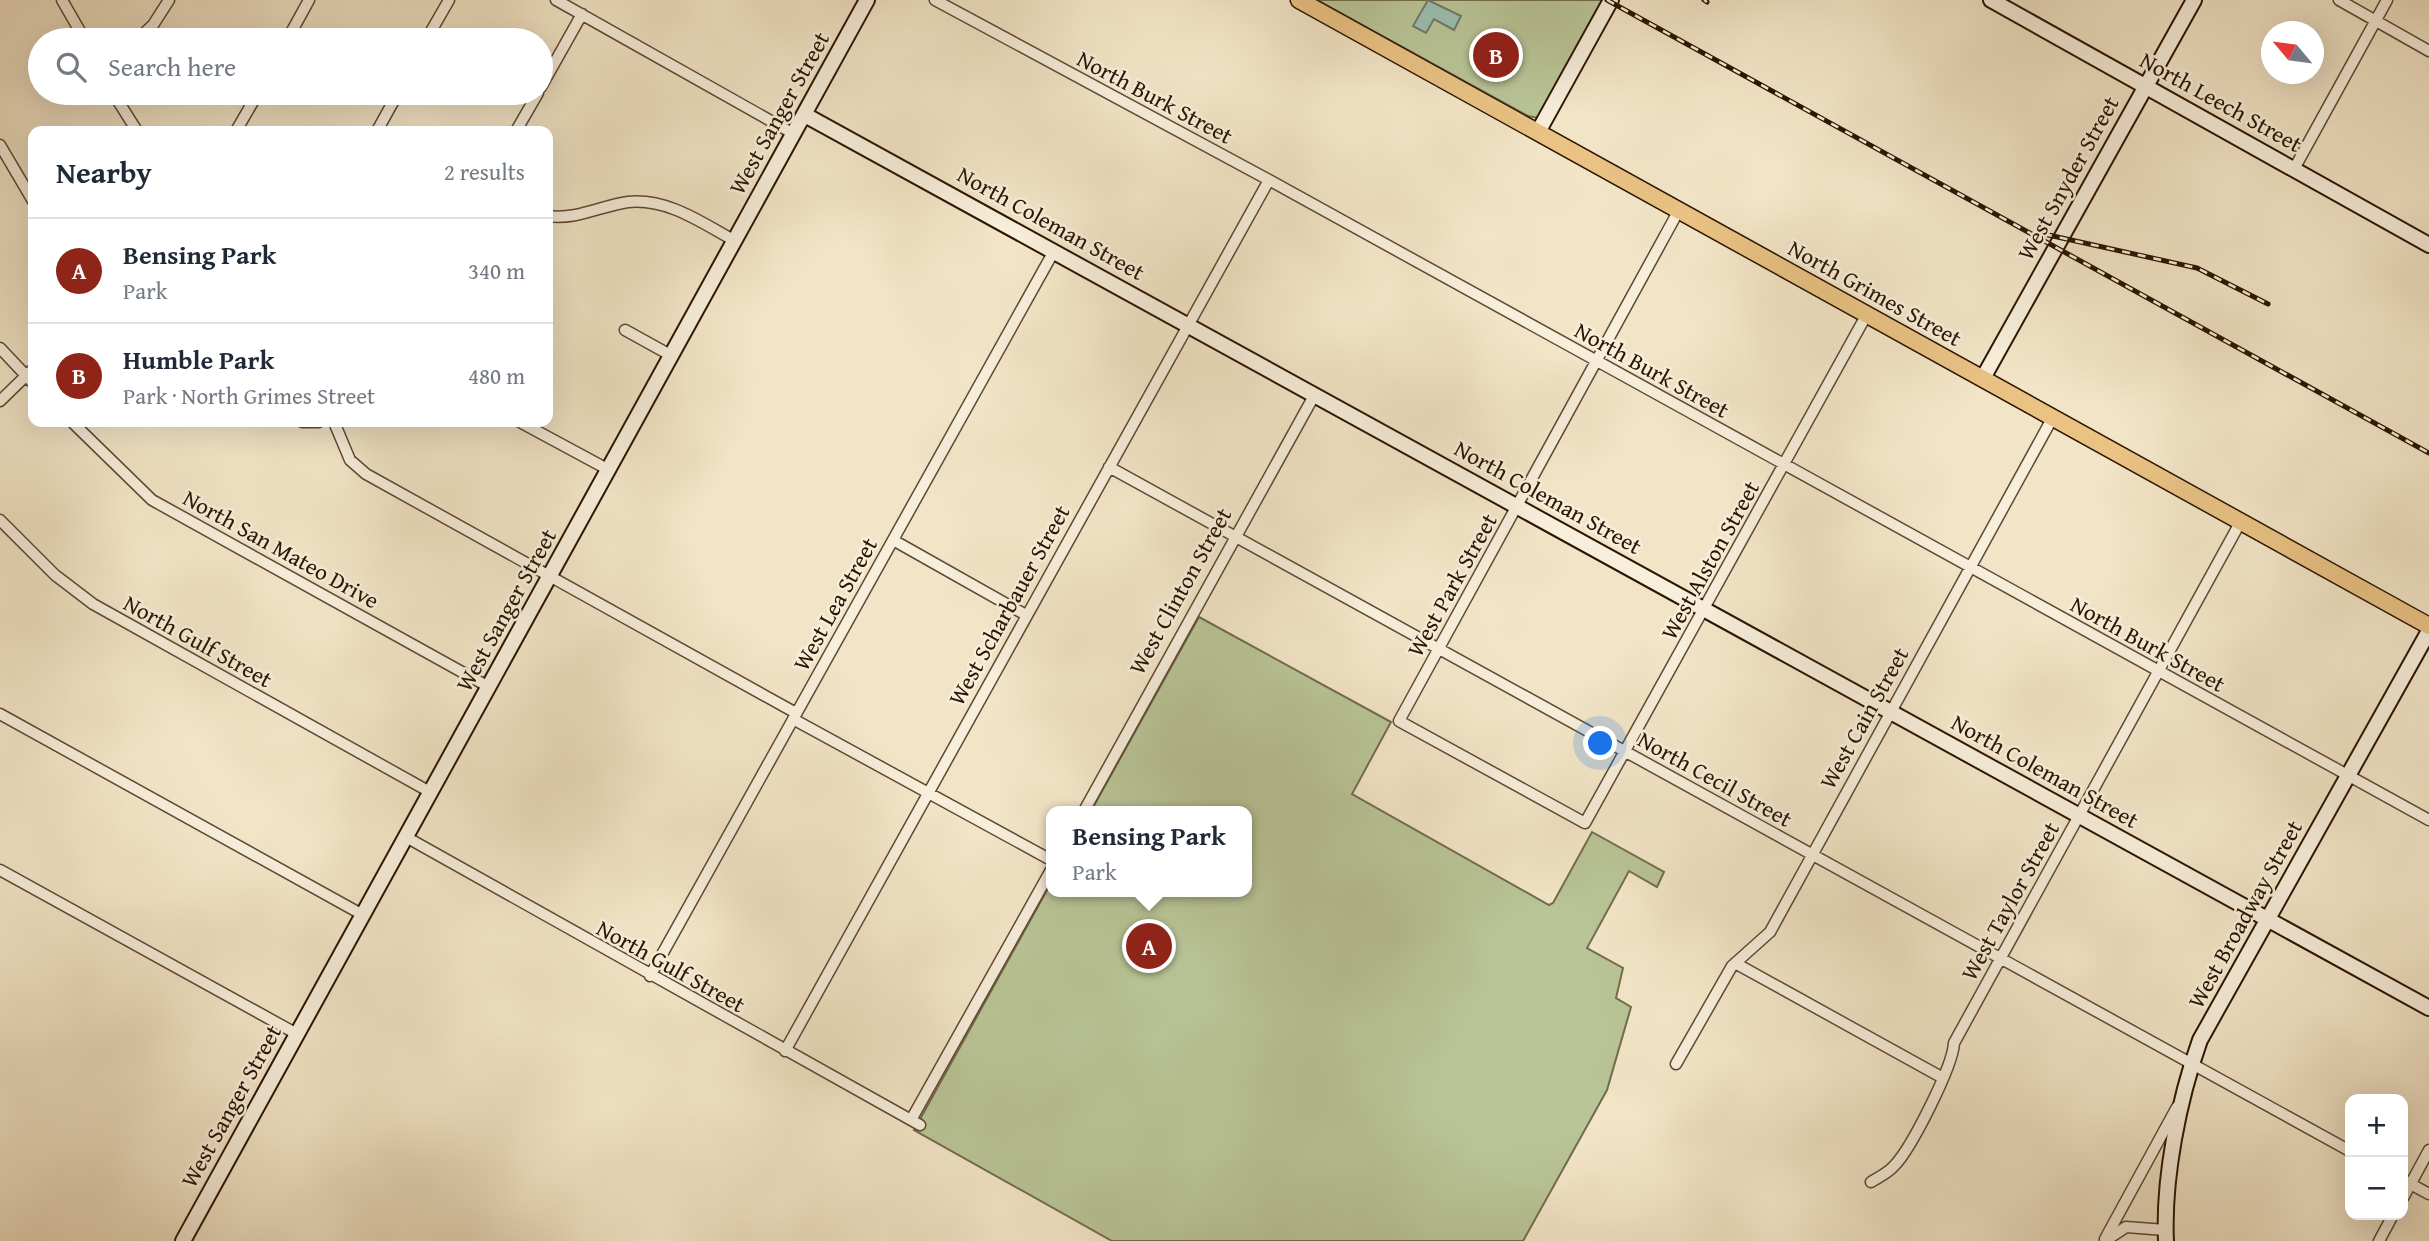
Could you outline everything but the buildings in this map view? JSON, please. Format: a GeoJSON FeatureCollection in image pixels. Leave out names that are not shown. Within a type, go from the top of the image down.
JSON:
{"type":"FeatureCollection","features":[{"type":"Feature","properties":{"kind":"main road","name":"North Grimes Street"},"geometry":{"type":"LineString","coordinates":[[1299,0],[2241,521],[2429,629]]}},
{"type":"Feature","properties":{"kind":"street"},"geometry":{"type":"LineString","coordinates":[[62,0],[78,28]]}},
{"type":"Feature","properties":{"kind":"street"},"geometry":{"type":"LineString","coordinates":[[150,28],[169,0]]}},
{"type":"Feature","properties":{"kind":"street"},"geometry":{"type":"LineString","coordinates":[[294,28],[309,0]]}},
{"type":"Feature","properties":{"kind":"street"},"geometry":{"type":"LineString","coordinates":[[433,28],[449,0]]}},
{"type":"Feature","properties":{"kind":"street"},"geometry":{"type":"LineString","coordinates":[[556,0],[794,134]]}},
{"type":"Feature","properties":{"kind":"street","name":"West Sanger Street"},"geometry":{"type":"LineString","coordinates":[[183,1241],[867,0]]}},
{"type":"Feature","properties":{"kind":"street","name":"North Burk Street"},"geometry":{"type":"LineString","coordinates":[[935,0],[1269,180],[2429,820]]}},
{"type":"Feature","properties":{"kind":"street"},"geometry":{"type":"LineString","coordinates":[[1538,132],[1611,0]]}},
{"type":"Feature","properties":{"kind":"street","name":"West Snyder Street"},"geometry":{"type":"LineString","coordinates":[[1983,379],[2194,0]]}},
{"type":"Feature","properties":{"kind":"street"},"geometry":{"type":"LineString","coordinates":[[2339,0],[2429,51]]}},
{"type":"Feature","properties":{"kind":"street"},"geometry":{"type":"LineString","coordinates":[[2294,169],[2387,0]]}},
{"type":"Feature","properties":{"kind":"street","name":"North Leech Street"},"geometry":{"type":"LineString","coordinates":[[1996,1],[2429,245]]}},
{"type":"Feature","properties":{"kind":"street"},"geometry":{"type":"LineString","coordinates":[[553,66],[582,14]]}},
{"type":"Feature","properties":{"kind":"street"},"geometry":{"type":"LineString","coordinates":[[121,105],[134,126]]}},
{"type":"Feature","properties":{"kind":"street"},"geometry":{"type":"LineString","coordinates":[[239,126],[251,105]]}},
{"type":"Feature","properties":{"kind":"street"},"geometry":{"type":"LineString","coordinates":[[379,126],[391,105]]}},
{"type":"Feature","properties":{"kind":"street"},"geometry":{"type":"LineString","coordinates":[[519,126],[531,105]]}},
{"type":"Feature","properties":{"kind":"street","name":"North Coleman Street"},"geometry":{"type":"LineString","coordinates":[[805,116],[2429,1008]]}},
{"type":"Feature","properties":{"kind":"street"},"geometry":{"type":"LineString","coordinates":[[0,145],[28,193]]}},
{"type":"Feature","properties":{"kind":"street","name":"West Scharbauer Street"},"geometry":{"type":"LineString","coordinates":[[785,1051],[1269,180]]}},
{"type":"Feature","properties":{"kind":"street"},"geometry":{"type":"LineString","coordinates":[[553,216],[568,217],[628,202],[652,203],[677,210],[735,241]]}},
{"type":"Feature","properties":{"kind":"street","name":"West Park Street"},"geometry":{"type":"LineString","coordinates":[[1586,823],[1399,721],[1679,210]]}},
{"type":"Feature","properties":{"kind":"street","name":"West Lea Street"},"geometry":{"type":"LineString","coordinates":[[650,976],[1054,251]]}},
{"type":"Feature","properties":{"kind":"street","name":"West Alston Street"},"geometry":{"type":"LineString","coordinates":[[1586,823],[1867,314]]}},
{"type":"Feature","properties":{"kind":"street"},"geometry":{"type":"LineString","coordinates":[[625,330],[672,356]]}},
{"type":"Feature","properties":{"kind":"street"},"geometry":{"type":"LineString","coordinates":[[0,348],[28,373]]}},
{"type":"Feature","properties":{"kind":"street"},"geometry":{"type":"LineString","coordinates":[[0,401],[28,378]]}},
{"type":"Feature","properties":{"kind":"street","name":"West Clinton Street"},"geometry":{"type":"LineString","coordinates":[[1087,806],[1315,394]]}},
{"type":"Feature","properties":{"kind":"street","name":"West Cain Street"},"geometry":{"type":"LineString","coordinates":[[1676,1064],[1735,962],[1770,932],[2053,417]]}},
{"type":"Feature","properties":{"kind":"street","name":"North San Mateo Drive"},"geometry":{"type":"LineString","coordinates":[[77,427],[152,499],[489,687]]}},
{"type":"Feature","properties":{"kind":"street"},"geometry":{"type":"LineString","coordinates":[[336,427],[350,460],[366,474],[1046,857]]}},
{"type":"Feature","properties":{"kind":"street"},"geometry":{"type":"LineString","coordinates":[[529,427],[609,470]]}},
{"type":"Feature","properties":{"kind":"street","name":"North Cecil Street"},"geometry":{"type":"LineString","coordinates":[[1109,467],[2345,1148]]}},
{"type":"Feature","properties":{"kind":"street","name":"North Gulf Street"},"geometry":{"type":"LineString","coordinates":[[0,520],[55,575],[93,604],[430,792]]}},
{"type":"Feature","properties":{"kind":"street","name":"West Taylor Street"},"geometry":{"type":"LineString","coordinates":[[1871,1182],[1894,1166],[1943,1078],[1954,1052],[1954,1043],[2241,521]]}},
{"type":"Feature","properties":{"kind":"street"},"geometry":{"type":"LineString","coordinates":[[893,540],[1026,615]]}},
{"type":"Feature","properties":{"kind":"street","name":"West Broadway Street"},"geometry":{"type":"LineString","coordinates":[[2166,1235],[2183,1098],[2200,1040],[2429,629]]}},
{"type":"Feature","properties":{"kind":"street"},"geometry":{"type":"LineString","coordinates":[[0,713],[363,915]]}},
{"type":"Feature","properties":{"kind":"street","name":"North Gulf Street"},"geometry":{"type":"LineString","coordinates":[[406,837],[916,1123],[1046,879]]}},
{"type":"Feature","properties":{"kind":"street"},"geometry":{"type":"LineString","coordinates":[[0,870],[297,1034]]}},
{"type":"Feature","properties":{"kind":"street"},"geometry":{"type":"LineString","coordinates":[[1735,962],[1943,1078]]}},
{"type":"Feature","properties":{"kind":"street"},"geometry":{"type":"LineString","coordinates":[[2105,1240],[2183,1098]]}},
{"type":"Feature","properties":{"kind":"street"},"geometry":{"type":"LineString","coordinates":[[2408,1181],[2429,1150]]}},
{"type":"Feature","properties":{"kind":"street"},"geometry":{"type":"LineString","coordinates":[[2408,1183],[2429,1194]]}},
{"type":"Feature","properties":{"kind":"street"},"geometry":{"type":"LineString","coordinates":[[2379,1241],[2390,1220]]}},
{"type":"Feature","properties":{"kind":"street"},"geometry":{"type":"LineString","coordinates":[[2105,1240],[2126,1227],[2166,1235]]}},
{"type":"Feature","properties":{"kind":"green space"},"geometry":{"type":"Polygon","coordinates":[[[1317,0],[1606,0],[1538,118],[1528,116],[1317,0]]]}},
{"type":"Feature","properties":{"kind":"green space"},"geometry":{"type":"Polygon","coordinates":[[[1199,617],[1391,722],[1352,794],[1549,905],[1553,903],[1592,832],[1664,872],[1657,887],[1629,871],[1587,948],[1623,968],[1616,998],[1631,1007],[1607,1090],[1523,1241],[1112,1241],[914,1130],[1046,892],[1046,897],[1252,897],[1252,806],[1094,806],[1199,617]]]}},
{"type":"Feature","properties":{"kind":"water"},"geometry":{"type":"Polygon","coordinates":[[[1428,0],[1461,16],[1454,30],[1434,19],[1426,33],[1413,26],[1428,0]]]}},
{"type":"Feature","properties":{"kind":"railway"},"geometry":{"type":"LineString","coordinates":[[1607,0],[2429,453]]}},
{"type":"Feature","properties":{"kind":"railway"},"geometry":{"type":"LineString","coordinates":[[2044,234],[2197,268],[2268,304]]}},
{"type":"Feature","properties":{"kind":"place","name":"Humble Park"},"geometry":{"type":"Point","coordinates":[1496,55]}},
{"type":"Feature","properties":{"kind":"place","name":"Bensing Park"},"geometry":{"type":"Point","coordinates":[1149,946]}}]}
